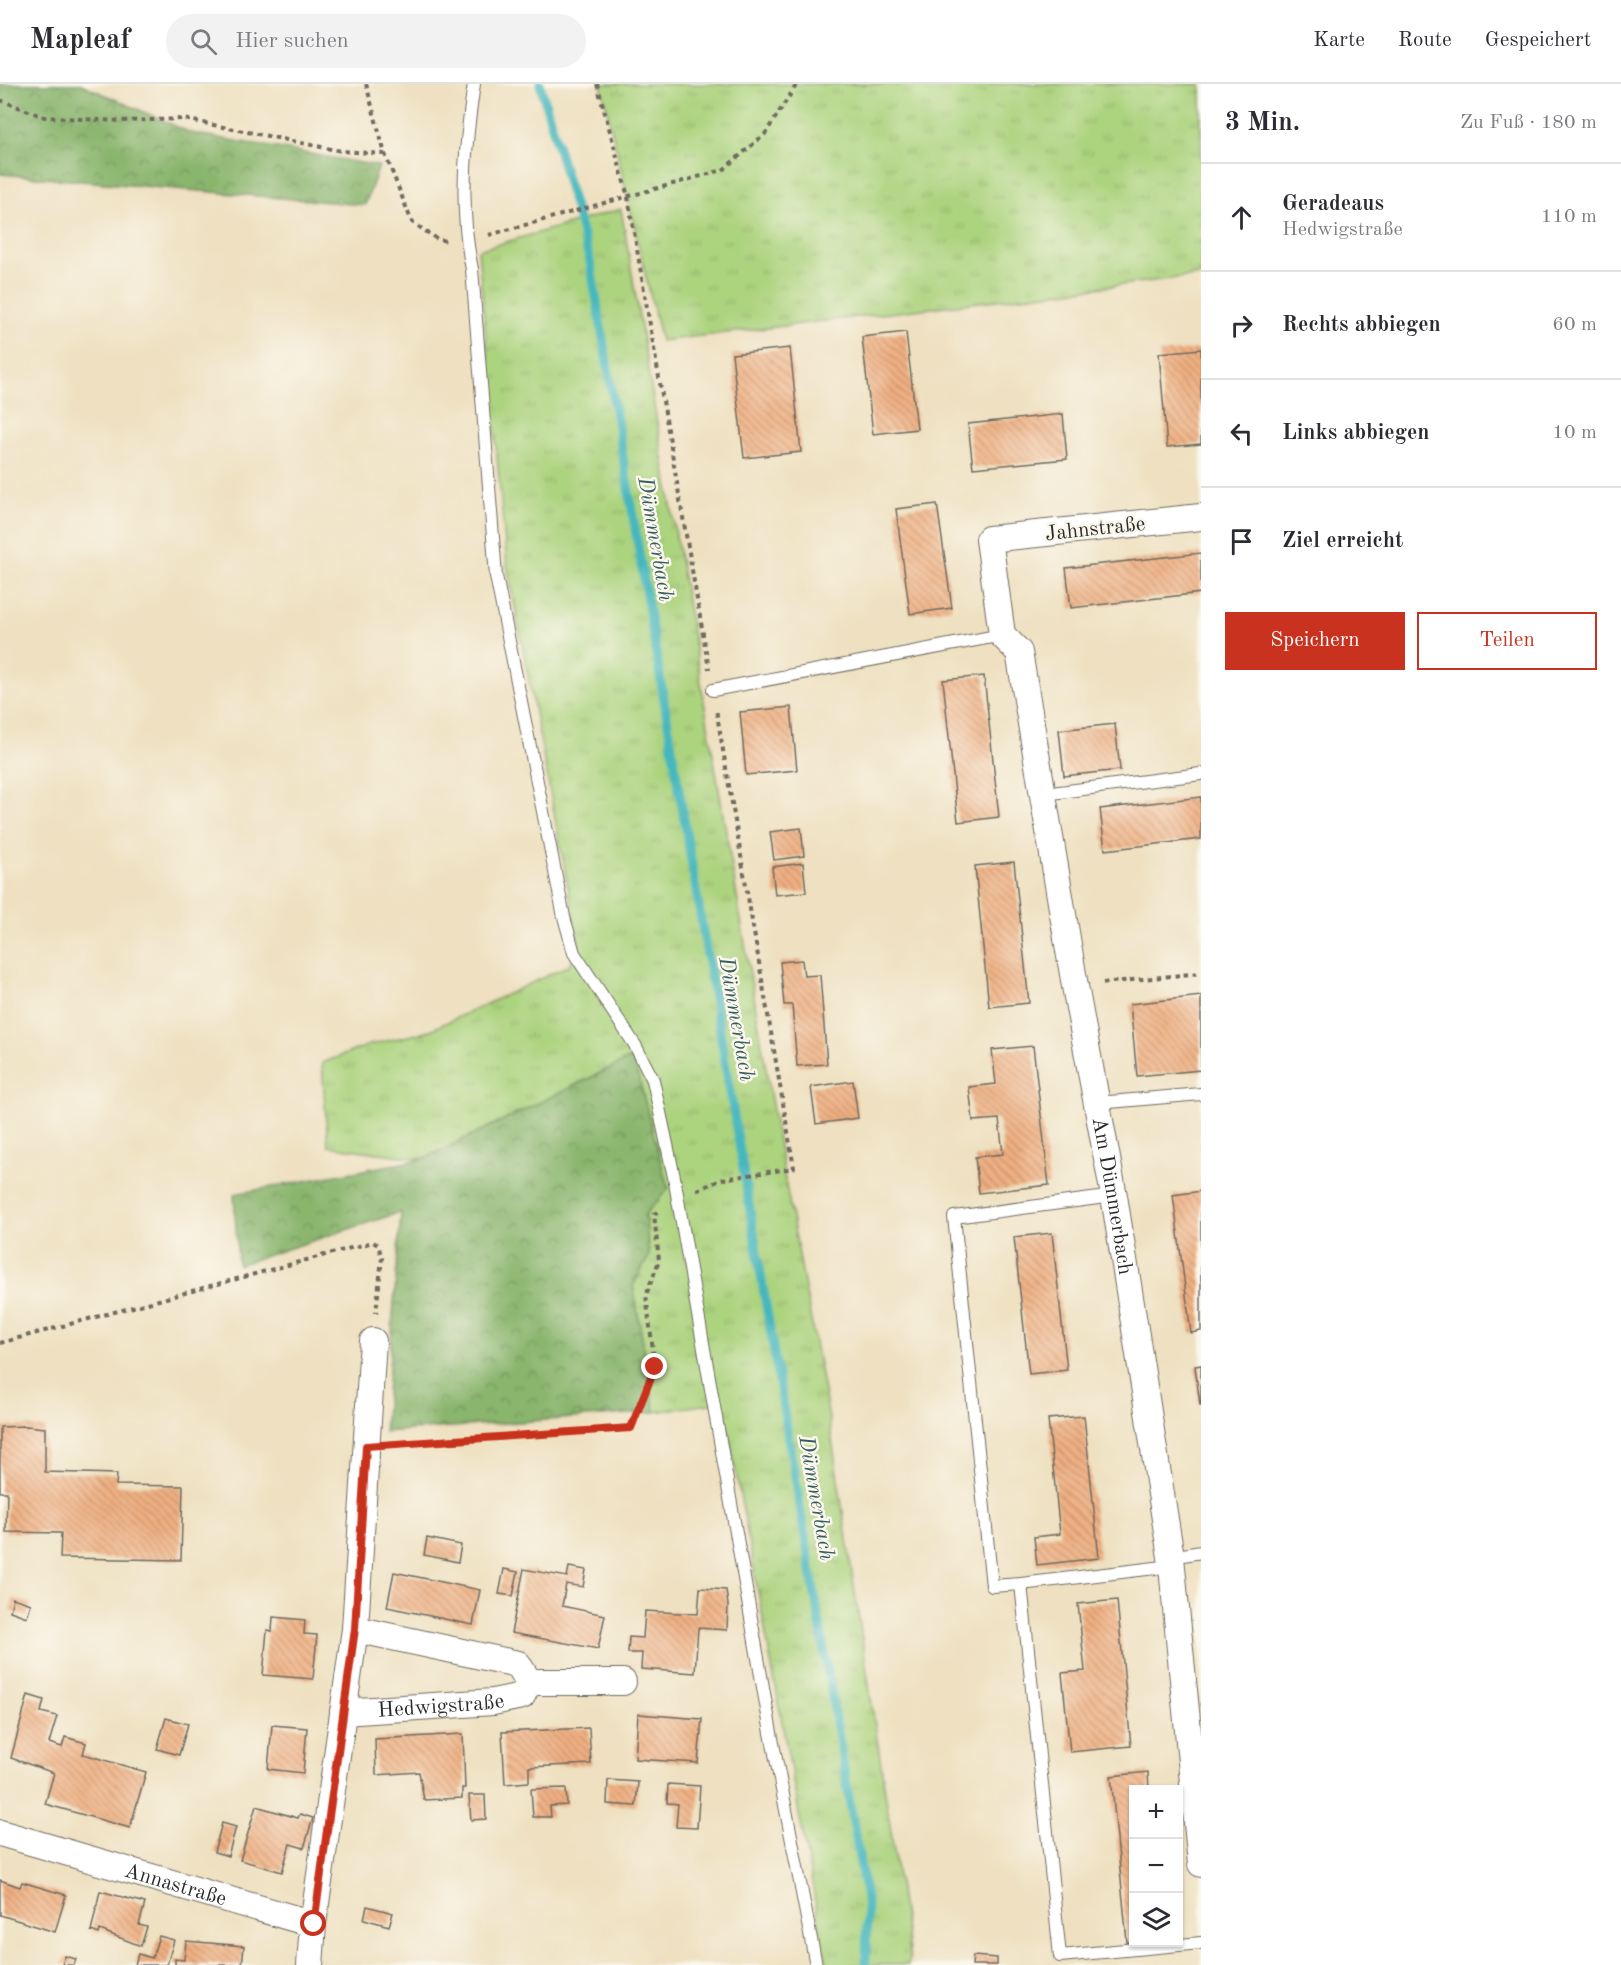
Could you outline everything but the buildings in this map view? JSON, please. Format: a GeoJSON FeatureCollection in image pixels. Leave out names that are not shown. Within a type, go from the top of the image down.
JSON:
{"type":"FeatureCollection","features":[{"type":"Feature","properties":{"kind":"street","name":"Jahnstraße"},"geometry":{"type":"LineString","coordinates":[[1002,635],[989,539],[1201,517]]}},
{"type":"Feature","properties":{"kind":"street","name":"Am Dümmerbach"},"geometry":{"type":"LineString","coordinates":[[1002,635],[1019,652],[1075,986],[1114,1196],[1171,1562],[1201,1864]]}},
{"type":"Feature","properties":{"kind":"street","name":"Hedwigstraße"},"geometry":{"type":"LineString","coordinates":[[314,1924],[355,1629],[373,1341]]}},
{"type":"Feature","properties":{"kind":"street","name":"Hedwigstraße"},"geometry":{"type":"LineString","coordinates":[[355,1629],[518,1664],[529,1682]]}},
{"type":"Feature","properties":{"kind":"street","name":"Hedwigstraße"},"geometry":{"type":"LineString","coordinates":[[529,1682],[623,1682]]}},
{"type":"Feature","properties":{"kind":"street","name":"Hedwigstraße"},"geometry":{"type":"LineString","coordinates":[[344,1712],[493,1702],[522,1696],[529,1682]]}},
{"type":"Feature","properties":{"kind":"street","name":"Annastraße"},"geometry":{"type":"LineString","coordinates":[[0,1833],[314,1924]]}},
{"type":"Feature","properties":{"kind":"street"},"geometry":{"type":"LineString","coordinates":[[310,1965],[314,1924]]}},
{"type":"Feature","properties":{"kind":"lane"},"geometry":{"type":"LineString","coordinates":[[474,84],[464,180],[466,241],[472,269],[496,576],[564,917],[574,953],[635,1045],[653,1080],[678,1198],[771,1733],[816,1965]]}},
{"type":"Feature","properties":{"kind":"lane"},"geometry":{"type":"LineString","coordinates":[[713,690],[1002,635]]}},
{"type":"Feature","properties":{"kind":"lane"},"geometry":{"type":"LineString","coordinates":[[1044,794],[1201,774]]}},
{"type":"Feature","properties":{"kind":"lane"},"geometry":{"type":"LineString","coordinates":[[1098,1103],[1201,1094]]}},
{"type":"Feature","properties":{"kind":"lane"},"geometry":{"type":"LineString","coordinates":[[1114,1196],[954,1217],[992,1586],[1021,1584],[1171,1562],[1201,1552]]}},
{"type":"Feature","properties":{"kind":"lane"},"geometry":{"type":"LineString","coordinates":[[1021,1584],[1060,1956],[1201,1942]]}},
{"type":"Feature","properties":{"kind":"path"},"geometry":{"type":"LineString","coordinates":[[366,84],[385,154],[412,222],[437,239],[457,243],[723,170],[765,134],[797,84]]}},
{"type":"Feature","properties":{"kind":"path"},"geometry":{"type":"LineString","coordinates":[[597,84],[628,196]]}},
{"type":"Feature","properties":{"kind":"path"},"geometry":{"type":"LineString","coordinates":[[0,100],[44,117],[120,121],[184,119],[341,151],[385,154]]}},
{"type":"Feature","properties":{"kind":"path"},"geometry":{"type":"LineString","coordinates":[[1075,986],[1201,973]]}},
{"type":"Feature","properties":{"kind":"path"},"geometry":{"type":"LineString","coordinates":[[366,1446],[631,1428],[655,1367],[646,1295],[659,1261],[654,1214],[678,1198],[723,1179],[770,1172]]}},
{"type":"Feature","properties":{"kind":"path"},"geometry":{"type":"LineString","coordinates":[[0,1343],[373,1242],[378,1245],[382,1258],[373,1341]]}},
{"type":"Feature","properties":{"kind":"green space"},"geometry":{"type":"Polygon","coordinates":[[[0,84],[81,84],[191,133],[379,166],[365,205],[0,174],[0,84]]]}},
{"type":"Feature","properties":{"kind":"green space"},"geometry":{"type":"Polygon","coordinates":[[[601,84],[1201,84],[1201,275],[661,341],[601,84]]]}},
{"type":"Feature","properties":{"kind":"green space"},"geometry":{"type":"Polygon","coordinates":[[[621,209],[780,1152],[828,1413],[910,1958],[908,1965],[827,1965],[723,1402],[655,1412],[633,1286],[649,1256],[633,1057],[423,1159],[328,1146],[322,1063],[369,1045],[426,1032],[568,966],[580,950],[507,565],[478,250],[621,209]]]}},
{"type":"Feature","properties":{"kind":"green space"},"geometry":{"type":"Polygon","coordinates":[[[633,1057],[668,1189],[645,1214],[649,1256],[633,1286],[655,1412],[384,1432],[401,1212],[238,1265],[234,1194],[423,1159],[633,1057]]]}},
{"type":"Feature","properties":{"kind":"waterway","name":"Dümmerbach"},"geometry":{"type":"LineString","coordinates":[[540,84],[590,261],[867,1904],[866,1965]]}},
{"type":"Feature","properties":{"kind":"route"},"geometry":{"type":"LineString","coordinates":[[314,1924],[355,1629],[366,1446],[631,1428],[655,1367]]}}]}
